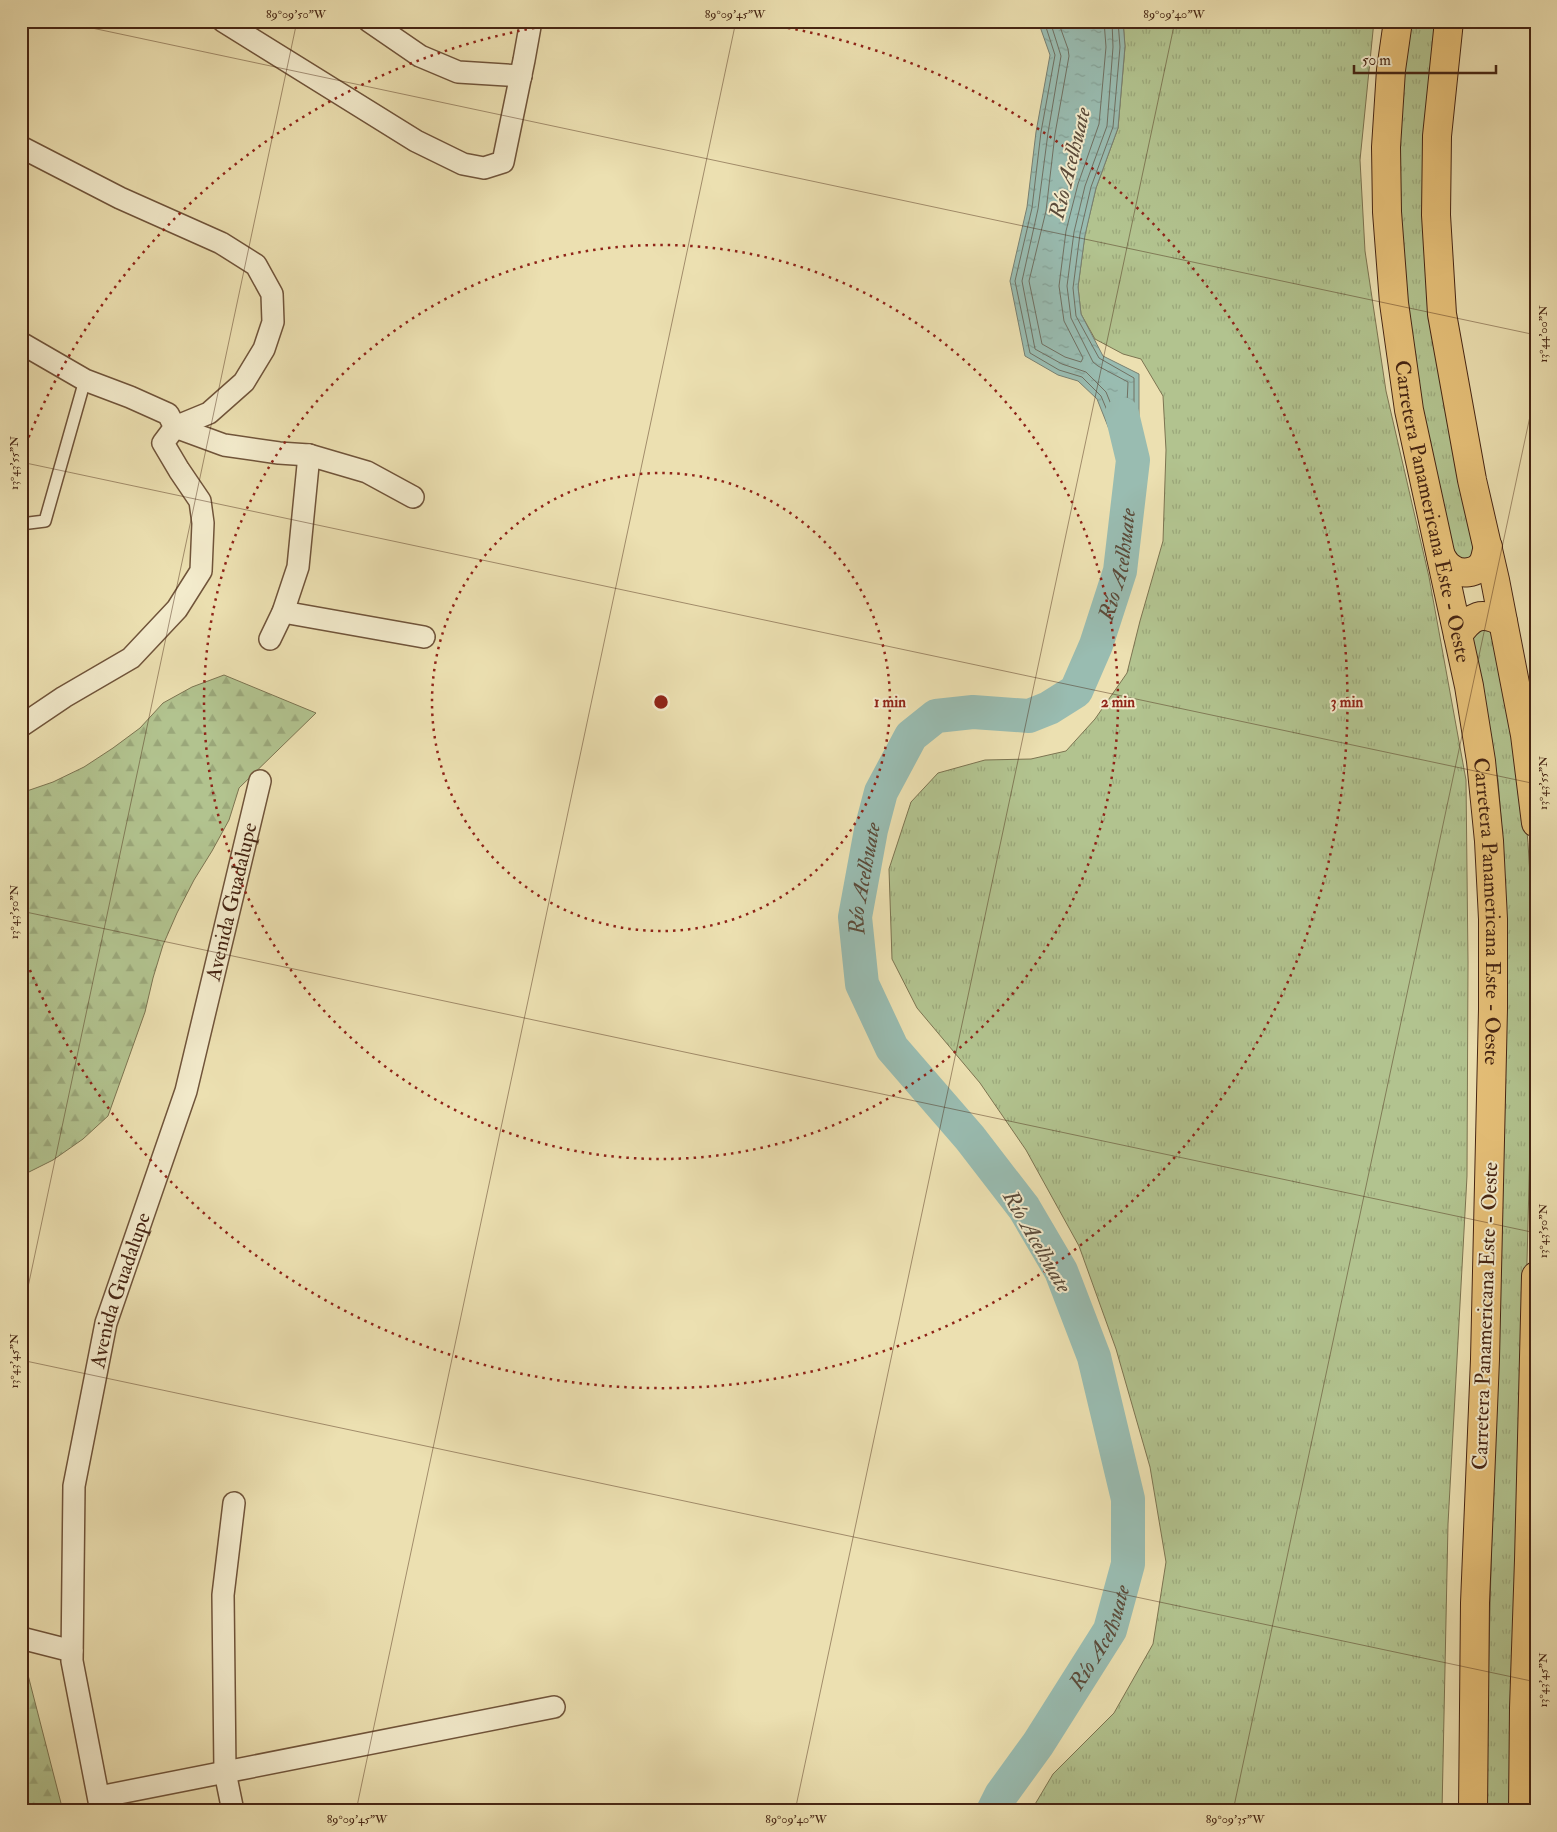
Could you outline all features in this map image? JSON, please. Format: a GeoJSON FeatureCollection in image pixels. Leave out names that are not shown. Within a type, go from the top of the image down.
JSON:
{"type":"FeatureCollection","features":[{"type":"Feature","properties":{"kind":"highway","name":"Carretera Panamericana Este - Oeste"},"geometry":{"type":"LineString","coordinates":[[1398,21],[1391,70],[1386,147],[1388,221],[1394,303],[1409,410],[1458,635],[1481,761],[1489,841],[1493,918],[1493,1009],[1485,1359],[1475,1603],[1473,1811]]}},
{"type":"Feature","properties":{"kind":"highway"},"geometry":{"type":"LineString","coordinates":[[1449,21],[1437,136],[1436,215],[1441,304],[1460,416],[1525,735],[1536,823]]}},
{"type":"Feature","properties":{"kind":"highway"},"geometry":{"type":"LineString","coordinates":[[1440,556],[1450,568],[1458,572],[1468,572],[1478,569],[1483,562],[1488,547]]}},
{"type":"Feature","properties":{"kind":"highway"},"geometry":{"type":"LineString","coordinates":[[1458,635],[1474,617],[1485,616],[1503,622]]}},
{"type":"Feature","properties":{"kind":"highway"},"geometry":{"type":"LineString","coordinates":[[1523,1811],[1524,1708],[1530,1560],[1536,1276]]}},
{"type":"Feature","properties":{"kind":"street"},"geometry":{"type":"LineString","coordinates":[[223,21],[416,140],[463,164],[484,168],[503,162],[521,76],[530,21]]}},
{"type":"Feature","properties":{"kind":"street"},"geometry":{"type":"LineString","coordinates":[[369,21],[420,56],[458,72],[521,76]]}},
{"type":"Feature","properties":{"kind":"street"},"geometry":{"type":"LineString","coordinates":[[21,147],[120,198],[221,242],[256,265],[272,294],[273,322],[264,348],[244,382],[209,413],[175,427],[163,443],[200,501],[203,523],[201,572],[177,609],[131,658],[64,697],[21,726]]}},
{"type":"Feature","properties":{"kind":"street"},"geometry":{"type":"LineString","coordinates":[[21,343],[85,380],[168,414],[175,427],[224,445],[279,453],[309,455],[367,472],[412,497]]}},
{"type":"Feature","properties":{"kind":"street"},"geometry":{"type":"LineString","coordinates":[[270,640],[283,612],[298,567],[309,455]]}},
{"type":"Feature","properties":{"kind":"street"},"geometry":{"type":"LineString","coordinates":[[283,612],[424,637]]}},
{"type":"Feature","properties":{"kind":"street","name":"Avenida Guadalupe"},"geometry":{"type":"LineString","coordinates":[[100,1804],[72,1661],[74,1486],[106,1323],[186,1091],[260,781]]}},
{"type":"Feature","properties":{"kind":"street"},"geometry":{"type":"LineString","coordinates":[[233,1811],[225,1772],[222,1595],[234,1503]]}},
{"type":"Feature","properties":{"kind":"street"},"geometry":{"type":"LineString","coordinates":[[21,1638],[72,1651]]}},
{"type":"Feature","properties":{"kind":"street"},"geometry":{"type":"LineString","coordinates":[[100,1804],[225,1772],[554,1707]]}},
{"type":"Feature","properties":{"kind":"lane"},"geometry":{"type":"LineString","coordinates":[[21,524],[45,521],[85,380]]}},
{"type":"Feature","properties":{"kind":"green space"},"geometry":{"type":"Polygon","coordinates":[[[1123,21],[1374,21],[1360,160],[1365,251],[1386,391],[1429,577],[1466,780],[1468,962],[1467,1176],[1448,1524],[1442,1811],[1031,1811],[1053,1774],[1114,1713],[1153,1644],[1166,1562],[1150,1467],[1116,1349],[1079,1246],[1026,1150],[980,1083],[917,1008],[892,959],[889,869],[911,802],[938,773],[985,760],[1031,759],[1066,751],[1095,719],[1127,673],[1163,541],[1166,450],[1163,396],[1141,359],[1123,354],[1095,339],[1081,314],[1078,287],[1085,234],[1096,188],[1118,128],[1125,47],[1123,21]]]}},
{"type":"Feature","properties":{"kind":"green space"},"geometry":{"type":"Polygon","coordinates":[[[1410,21],[1438,21],[1428,112],[1477,556],[1465,560],[1455,556],[1422,416],[1411,342],[1398,190],[1399,131],[1404,62],[1410,21]]]}},
{"type":"Feature","properties":{"kind":"green space"},"geometry":{"type":"Polygon","coordinates":[[[1474,629],[1494,629],[1510,705],[1525,812],[1531,904],[1533,1027],[1513,1811],[1485,1811],[1506,963],[1504,856],[1498,780],[1471,639],[1474,629]]]}},
{"type":"Feature","properties":{"kind":"green space"},"geometry":{"type":"Polygon","coordinates":[[[224,675],[316,713],[239,788],[229,820],[194,880],[163,945],[145,1012],[108,1116],[83,1139],[53,1160],[23,1175],[21,1179],[21,793],[53,782],[84,767],[140,728],[163,703],[192,687],[224,675]]]}},
{"type":"Feature","properties":{"kind":"green space"},"geometry":{"type":"Polygon","coordinates":[[[21,1673],[28,1675],[63,1811],[21,1811],[21,1673]]]}},
{"type":"Feature","properties":{"kind":"water"},"geometry":{"type":"Polygon","coordinates":[[[1038,21],[1123,21],[1125,46],[1118,128],[1096,188],[1085,235],[1078,287],[1081,314],[1103,356],[1139,374],[1139,418],[1133,460],[1109,429],[1097,399],[1078,381],[1058,375],[1025,356],[1010,281],[1027,207],[1036,132],[1050,55],[1038,21]]]}},
{"type":"Feature","properties":{"kind":"waterway","name":"Río Acelhuate"},"geometry":{"type":"LineString","coordinates":[[993,1811],[1001,1795],[1038,1744],[1110,1630],[1128,1564],[1128,1499],[1094,1357],[1061,1271],[1024,1208],[970,1138],[892,1048],[862,984],[855,917],[871,830],[881,792],[911,736],[936,716],[973,712],[1029,716],[1049,708],[1076,691],[1096,645],[1120,571],[1133,460],[1122,414]]}}]}
